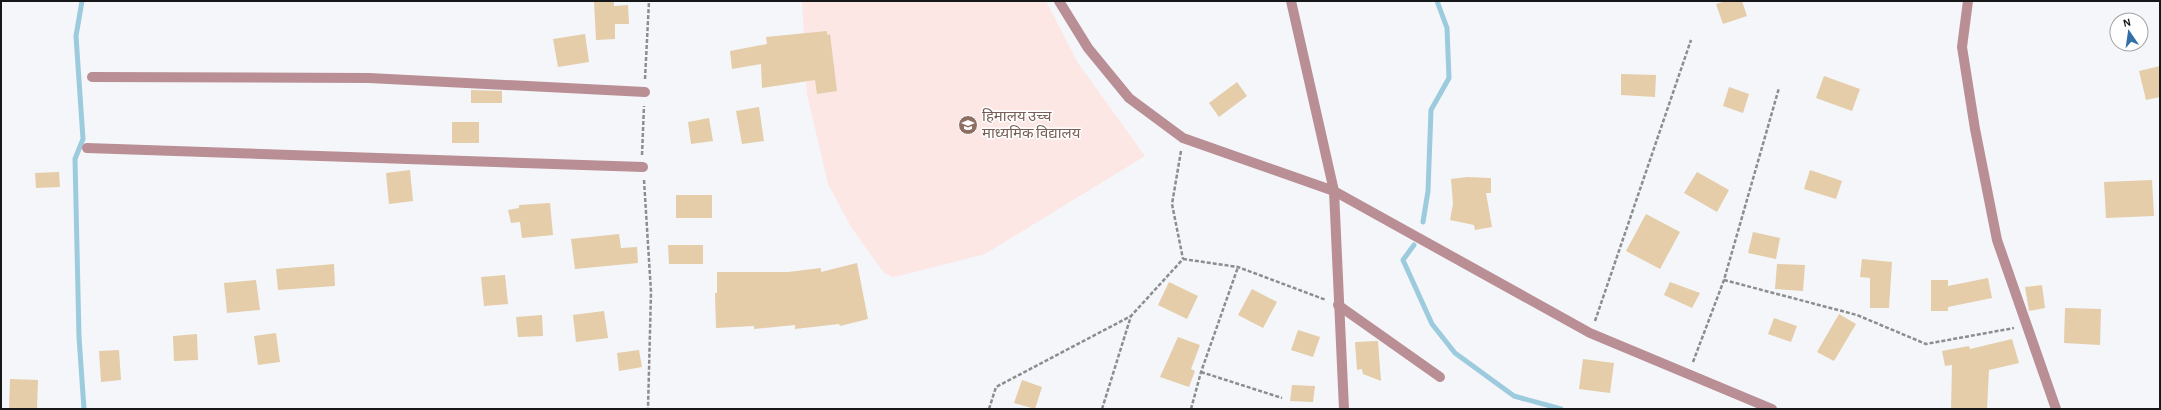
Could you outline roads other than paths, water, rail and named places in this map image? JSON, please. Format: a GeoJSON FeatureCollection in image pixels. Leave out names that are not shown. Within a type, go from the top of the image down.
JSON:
{"type":"FeatureCollection","features":[{"type":"Feature","properties":{"kind":"street"},"geometry":{"type":"LineString","coordinates":[[1059,1],[1088,48],[1130,98],[1183,138],[1334,191],[1590,332],[1772,409]]}},
{"type":"Feature","properties":{"kind":"street"},"geometry":{"type":"LineString","coordinates":[[1291,1],[1334,191],[1338,305],[1344,409]]}},
{"type":"Feature","properties":{"kind":"street"},"geometry":{"type":"LineString","coordinates":[[1968,1],[1962,48],[1975,128],[1997,240],[2056,409]]}},
{"type":"Feature","properties":{"kind":"street"},"geometry":{"type":"LineString","coordinates":[[92,77],[369,78],[645,92]]}},
{"type":"Feature","properties":{"kind":"street"},"geometry":{"type":"LineString","coordinates":[[87,148],[643,167]]}},
{"type":"Feature","properties":{"kind":"street"},"geometry":{"type":"LineString","coordinates":[[1338,305],[1440,377]]}},
{"type":"Feature","properties":{"kind":"waterway"},"geometry":{"type":"LineString","coordinates":[[82,1],[76,36],[83,139],[75,159],[79,337],[84,409]]}},
{"type":"Feature","properties":{"kind":"waterway"},"geometry":{"type":"LineString","coordinates":[[1423,222],[1428,191],[1431,110],[1449,78],[1447,28],[1437,1]]}},
{"type":"Feature","properties":{"kind":"waterway"},"geometry":{"type":"LineString","coordinates":[[1414,245],[1403,260],[1432,324],[1455,353],[1514,396],[1561,409]]}},
{"type":"Feature","properties":{"kind":"place","name":"हिमालय उच्च माध्यमिक विद्यालय"},"geometry":{"type":"Point","coordinates":[968,125]}}]}
